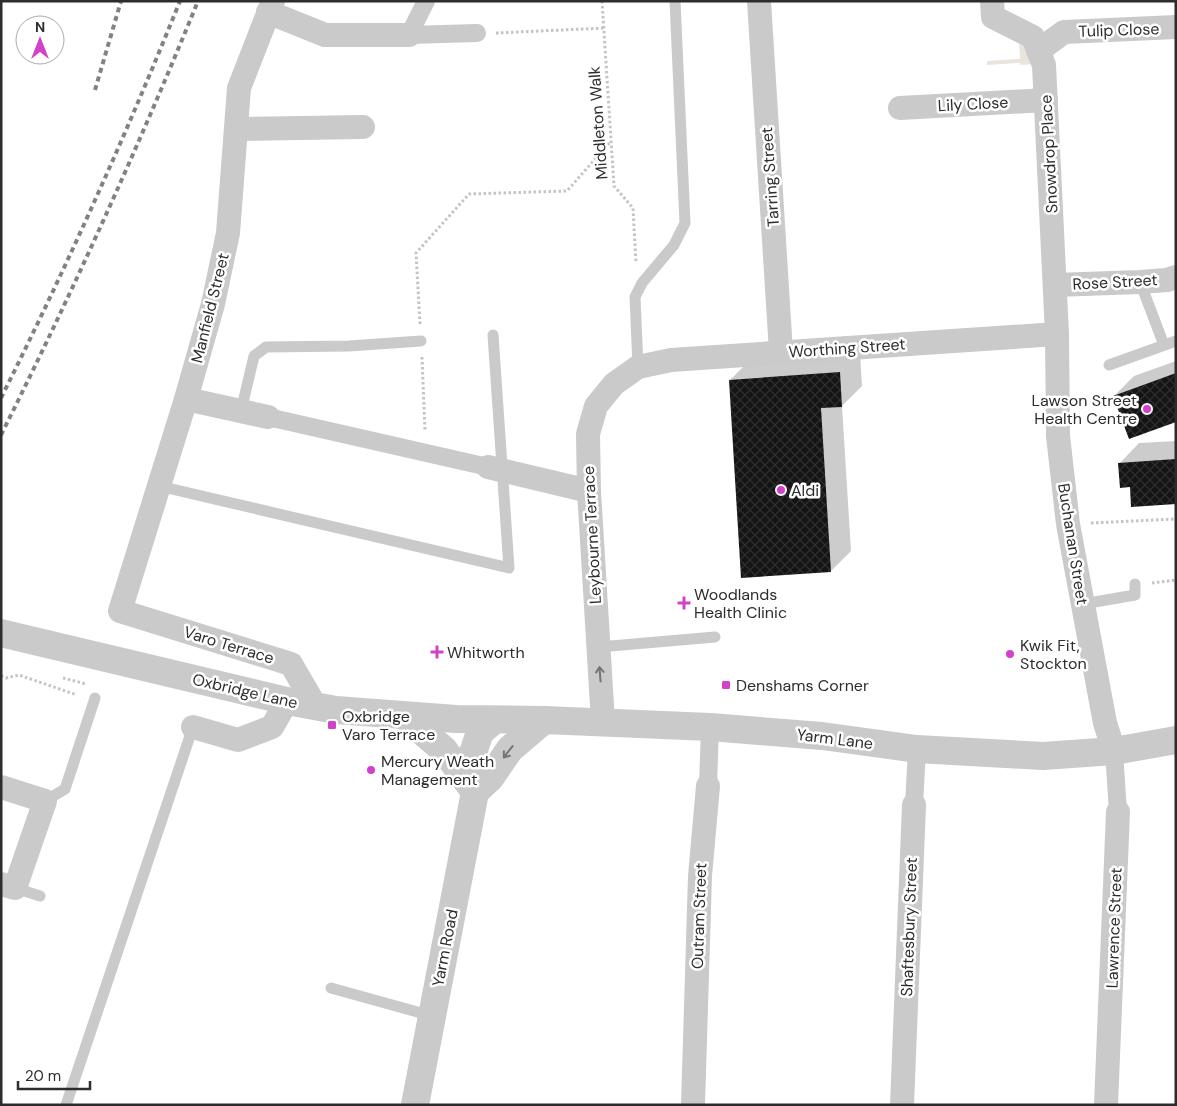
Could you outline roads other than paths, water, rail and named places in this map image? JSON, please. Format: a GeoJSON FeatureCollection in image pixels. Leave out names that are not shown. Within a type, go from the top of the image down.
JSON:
{"type":"FeatureCollection","features":[{"type":"Feature","properties":{"kind":"street"},"geometry":{"type":"LineString","coordinates":[[408,35],[426,1]]}},
{"type":"Feature","properties":{"kind":"street","name":"Tarring Street"},"geometry":{"type":"LineString","coordinates":[[759,1],[781,352]]}},
{"type":"Feature","properties":{"kind":"street","name":"Snowdrop Place"},"geometry":{"type":"LineString","coordinates":[[992,1],[993,17],[1032,37],[1044,65],[1057,334]]}},
{"type":"Feature","properties":{"kind":"street"},"geometry":{"type":"LineString","coordinates":[[270,6],[325,35],[477,33]]}},
{"type":"Feature","properties":{"kind":"street","name":"Manfield Street"},"geometry":{"type":"LineString","coordinates":[[120,611],[186,399],[213,304],[228,233],[239,88],[270,6]]}},
{"type":"Feature","properties":{"kind":"street","name":"Tulip Close"},"geometry":{"type":"LineString","coordinates":[[1038,51],[1064,32],[1176,27]]}},
{"type":"Feature","properties":{"kind":"street","name":"Lily Close"},"geometry":{"type":"LineString","coordinates":[[900,108],[1046,100]]}},
{"type":"Feature","properties":{"kind":"street"},"geometry":{"type":"LineString","coordinates":[[236,128],[363,127]]}},
{"type":"Feature","properties":{"kind":"street","name":"Rose Street"},"geometry":{"type":"LineString","coordinates":[[1055,285],[1140,282],[1168,280],[1176,277]]}},
{"type":"Feature","properties":{"kind":"street","name":"Worthing Street"},"geometry":{"type":"LineString","coordinates":[[638,367],[671,360],[1057,334]]}},
{"type":"Feature","properties":{"kind":"street","name":"Buchanan Street"},"geometry":{"type":"LineString","coordinates":[[1057,334],[1058,436],[1068,524],[1105,724],[1114,751]]}},
{"type":"Feature","properties":{"kind":"street","name":"Leybourne Terrace"},"geometry":{"type":"LineString","coordinates":[[603,722],[589,491],[588,434],[596,406],[614,384],[638,367]]}},
{"type":"Feature","properties":{"kind":"street"},"geometry":{"type":"LineString","coordinates":[[186,399],[589,491]]}},
{"type":"Feature","properties":{"kind":"street","name":"Varo Terrace"},"geometry":{"type":"LineString","coordinates":[[120,611],[291,664],[316,707]]}},
{"type":"Feature","properties":{"kind":"street","name":"Oxbridge Lane"},"geometry":{"type":"LineString","coordinates":[[1,633],[316,707],[404,716],[494,720]]}},
{"type":"Feature","properties":{"kind":"street"},"geometry":{"type":"LineString","coordinates":[[193,728],[238,740],[272,727],[287,700]]}},
{"type":"Feature","properties":{"kind":"street"},"geometry":{"type":"LineString","coordinates":[[404,716],[444,750],[475,792],[490,778],[510,749],[544,720]]}},
{"type":"Feature","properties":{"kind":"street","name":"Yarm Lane"},"geometry":{"type":"LineString","coordinates":[[494,720],[544,720],[710,727],[822,736],[917,749],[1043,756],[1114,751],[1176,740]]}},
{"type":"Feature","properties":{"kind":"street","name":"Yarm Road"},"geometry":{"type":"LineString","coordinates":[[415,1105],[475,792],[472,753],[480,732],[494,720]]}},
{"type":"Feature","properties":{"kind":"street","name":"Outram Street"},"geometry":{"type":"LineString","coordinates":[[693,1105],[700,876],[708,786],[710,727]]}},
{"type":"Feature","properties":{"kind":"street","name":"Shaftesbury Street"},"geometry":{"type":"LineString","coordinates":[[902,1105],[917,749]]}},
{"type":"Feature","properties":{"kind":"street","name":"Lawrence Street"},"geometry":{"type":"LineString","coordinates":[[1106,1105],[1118,812],[1114,751]]}},
{"type":"Feature","properties":{"kind":"street"},"geometry":{"type":"LineString","coordinates":[[1,787],[45,801],[8,886]]}},
{"type":"Feature","properties":{"kind":"lane"},"geometry":{"type":"LineString","coordinates":[[638,367],[635,297],[642,283],[674,245],[685,222],[675,1]]}},
{"type":"Feature","properties":{"kind":"lane"},"geometry":{"type":"LineString","coordinates":[[1140,282],[1164,345]]}},
{"type":"Feature","properties":{"kind":"lane"},"geometry":{"type":"LineString","coordinates":[[159,486],[509,568],[495,469],[493,335]]}},
{"type":"Feature","properties":{"kind":"lane"},"geometry":{"type":"LineString","coordinates":[[241,411],[254,356],[266,348],[350,346],[421,341]]}},
{"type":"Feature","properties":{"kind":"lane"},"geometry":{"type":"LineString","coordinates":[[1109,365],[1176,341]]}},
{"type":"Feature","properties":{"kind":"lane"},"geometry":{"type":"LineString","coordinates":[[1083,604],[1135,594],[1135,584]]}},
{"type":"Feature","properties":{"kind":"lane"},"geometry":{"type":"LineString","coordinates":[[599,647],[715,638]]}},
{"type":"Feature","properties":{"kind":"lane"},"geometry":{"type":"LineString","coordinates":[[45,801],[65,789],[90,698]]}},
{"type":"Feature","properties":{"kind":"lane"},"geometry":{"type":"LineString","coordinates":[[66,1105],[193,728]]}},
{"type":"Feature","properties":{"kind":"lane"},"geometry":{"type":"LineString","coordinates":[[8,886],[40,896]]}},
{"type":"Feature","properties":{"kind":"lane"},"geometry":{"type":"LineString","coordinates":[[331,988],[432,1016]]}},
{"type":"Feature","properties":{"kind":"railway"},"geometry":{"type":"LineString","coordinates":[[95,90],[121,1]]}},
{"type":"Feature","properties":{"kind":"railway"},"geometry":{"type":"LineString","coordinates":[[1,398],[95,201],[180,1]]}},
{"type":"Feature","properties":{"kind":"railway"},"geometry":{"type":"LineString","coordinates":[[1,435],[104,220],[198,1]]}},
{"type":"Feature","properties":{"kind":"place","name":"Lawson Street Health Centre"},"geometry":{"type":"Point","coordinates":[1147,409]}},
{"type":"Feature","properties":{"kind":"place","name":"Aldi"},"geometry":{"type":"Point","coordinates":[781,490]}},
{"type":"Feature","properties":{"kind":"place","name":"Woodlands Health Clinic"},"geometry":{"type":"Point","coordinates":[684,603]}},
{"type":"Feature","properties":{"kind":"place","name":"Whitworth"},"geometry":{"type":"Point","coordinates":[437,652]}},
{"type":"Feature","properties":{"kind":"place","name":"Kwik Fit, Stockton"},"geometry":{"type":"Point","coordinates":[1010,654]}},
{"type":"Feature","properties":{"kind":"place","name":"Denshams Corner"},"geometry":{"type":"Point","coordinates":[726,685]}},
{"type":"Feature","properties":{"kind":"place","name":"Oxbridge Varo Terrace"},"geometry":{"type":"Point","coordinates":[332,725]}},
{"type":"Feature","properties":{"kind":"place","name":"Mercury Weath Management"},"geometry":{"type":"Point","coordinates":[371,770]}}]}
